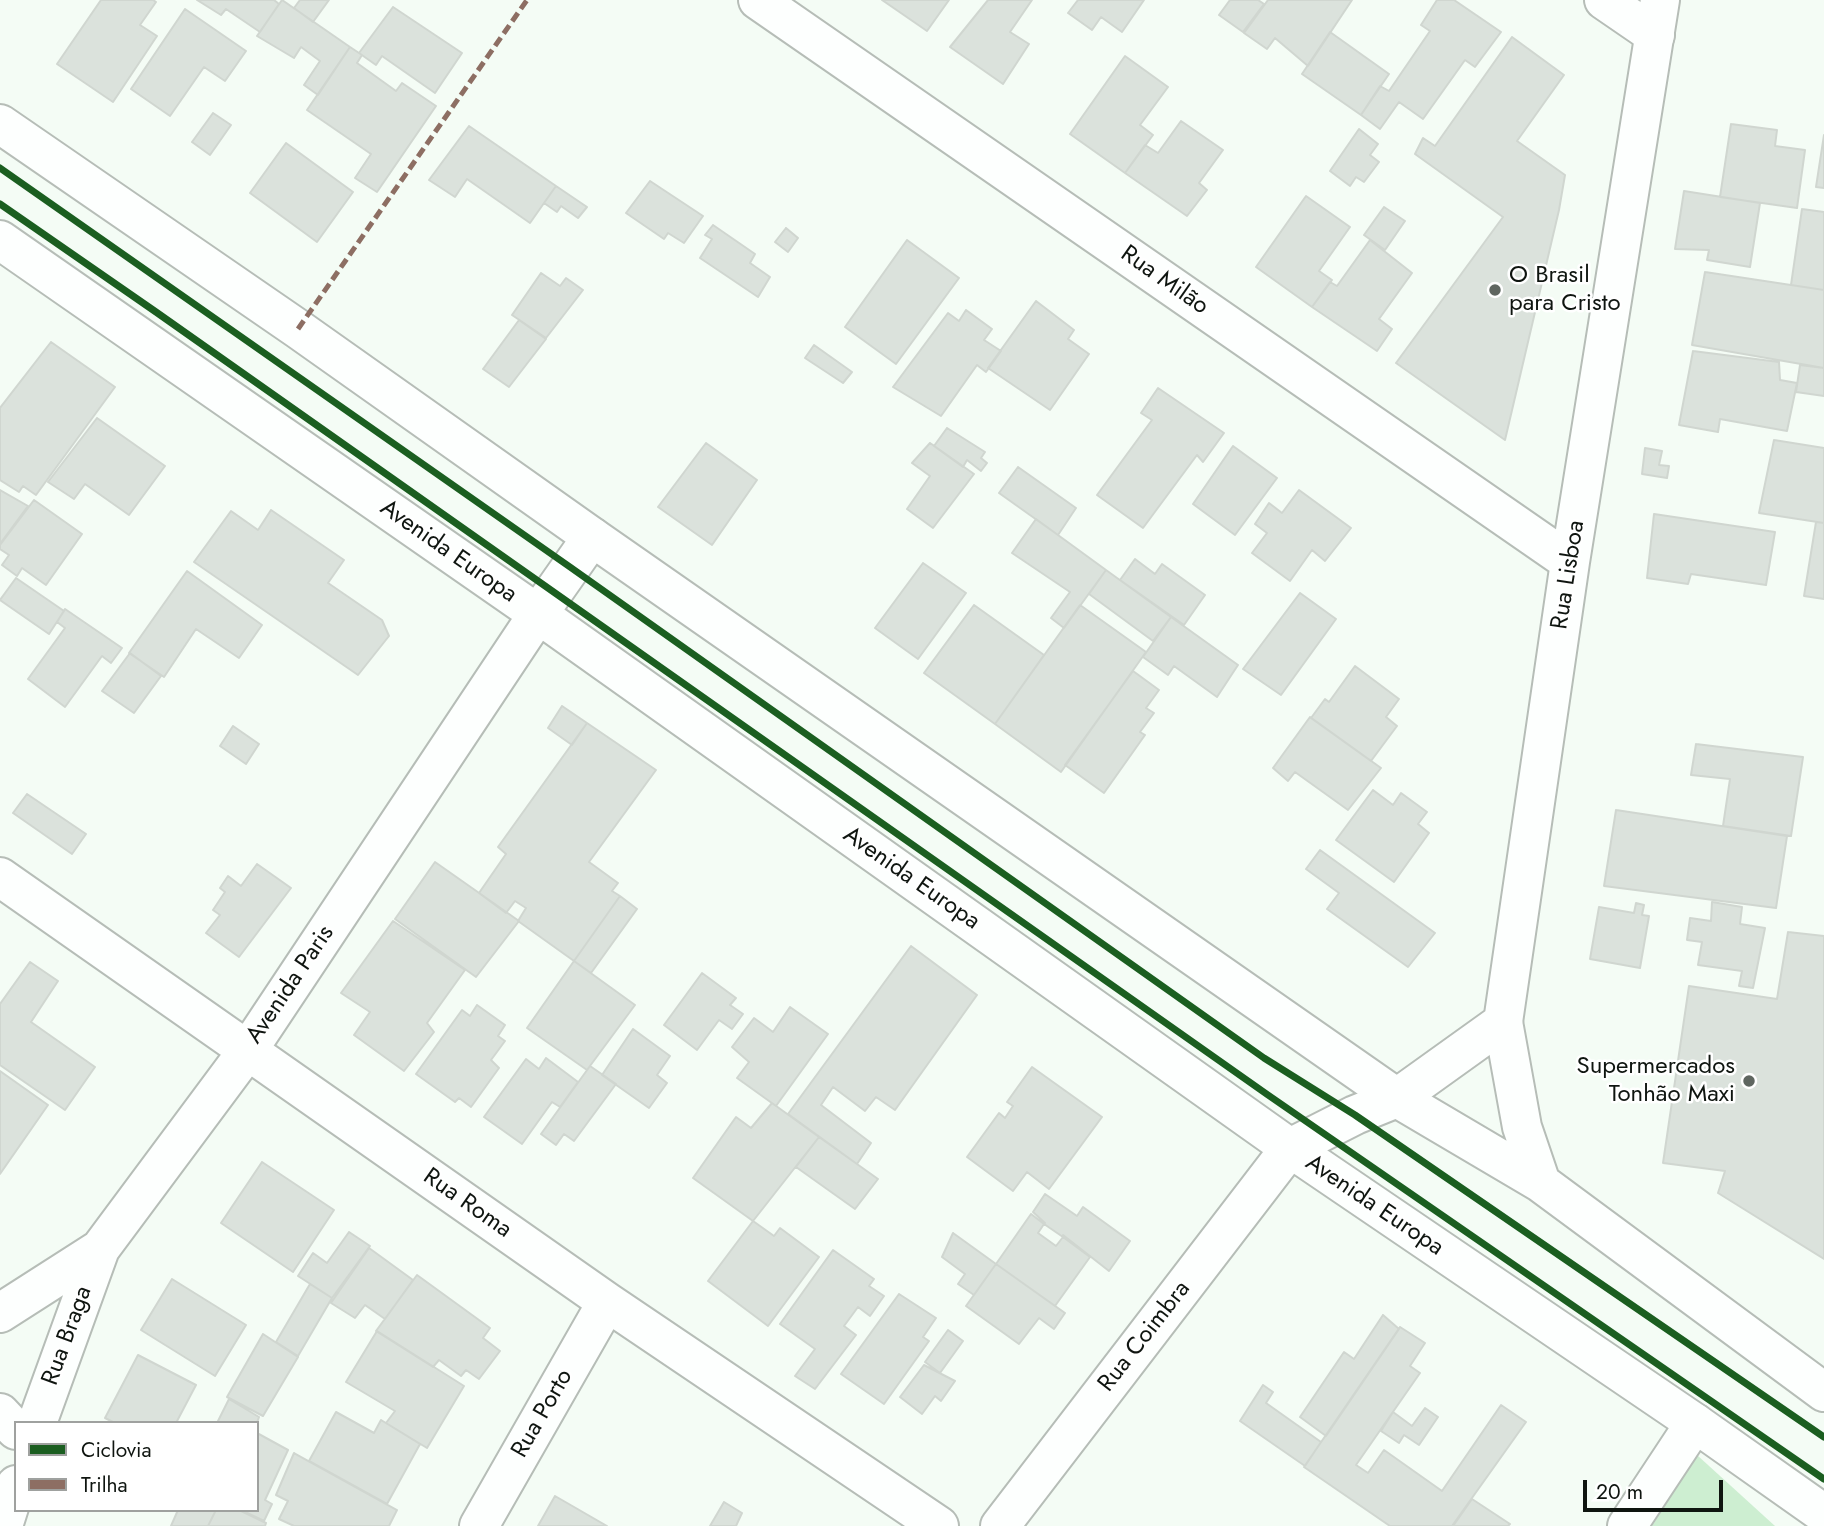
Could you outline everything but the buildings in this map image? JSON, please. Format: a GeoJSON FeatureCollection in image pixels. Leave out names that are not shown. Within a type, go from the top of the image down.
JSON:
{"type":"FeatureCollection","features":[{"type":"Feature","properties":{"kind":"street","name":"Rua Milão"},"geometry":{"type":"LineString","coordinates":[[758,0],[1570,562]]}},
{"type":"Feature","properties":{"kind":"street"},"geometry":{"type":"LineString","coordinates":[[1604,0],[1657,17]]}},
{"type":"Feature","properties":{"kind":"street","name":"Rua Lisboa"},"geometry":{"type":"LineString","coordinates":[[1541,1183],[1522,1127],[1503,1022],[1570,562],[1657,17]]}},
{"type":"Feature","properties":{"kind":"street"},"geometry":{"type":"LineString","coordinates":[[0,124],[298,329],[1397,1098],[1541,1183],[1824,1392]]}},
{"type":"Feature","properties":{"kind":"street","name":"Avenida Europa"},"geometry":{"type":"LineString","coordinates":[[0,240],[538,614],[1290,1148],[1695,1423],[1824,1514]]}},
{"type":"Feature","properties":{"kind":"street","name":"Avenida Paris"},"geometry":{"type":"LineString","coordinates":[[0,1313],[100,1250],[248,1050],[592,537]]}},
{"type":"Feature","properties":{"kind":"street","name":"Rua Roma"},"geometry":{"type":"LineString","coordinates":[[0,877],[607,1302],[939,1526]]}},
{"type":"Feature","properties":{"kind":"street"},"geometry":{"type":"LineString","coordinates":[[1290,1148],[1355,1115],[1397,1098],[1503,1022]]}},
{"type":"Feature","properties":{"kind":"street","name":"Rua Coimbra"},"geometry":{"type":"LineString","coordinates":[[1000,1526],[1290,1148]]}},
{"type":"Feature","properties":{"kind":"street","name":"Rua Braga"},"geometry":{"type":"LineString","coordinates":[[38,1421],[100,1250]]}},
{"type":"Feature","properties":{"kind":"street","name":"Rua Porto"},"geometry":{"type":"LineString","coordinates":[[479,1526],[607,1302]]}},
{"type":"Feature","properties":{"kind":"street"},"geometry":{"type":"LineString","coordinates":[[0,1413],[14,1428]]}},
{"type":"Feature","properties":{"kind":"street"},"geometry":{"type":"LineString","coordinates":[[1628,1526],[1695,1423]]}},
{"type":"Feature","properties":{"kind":"street"},"geometry":{"type":"LineString","coordinates":[[3,1526],[14,1491]]}},
{"type":"Feature","properties":{"kind":"green space"},"geometry":{"type":"Polygon","coordinates":[[[1697,1455],[1775,1526],[1652,1526],[1697,1455]]]}},
{"type":"Feature","properties":{"kind":"marked path"},"geometry":{"type":"LineString","coordinates":[[298,329],[527,0]]}},
{"type":"Feature","properties":{"kind":"cycle path"},"geometry":{"type":"LineString","coordinates":[[0,168],[1264,1058],[1355,1115],[1824,1437]]}},
{"type":"Feature","properties":{"kind":"cycle path"},"geometry":{"type":"LineString","coordinates":[[0,204],[1268,1095],[1824,1479]]}},
{"type":"Feature","properties":{"kind":"place","name":"O Brasil para Cristo"},"geometry":{"type":"Point","coordinates":[1495,290]}},
{"type":"Feature","properties":{"kind":"place","name":"Supermercados Tonhão Maxi"},"geometry":{"type":"Point","coordinates":[1749,1081]}}]}
